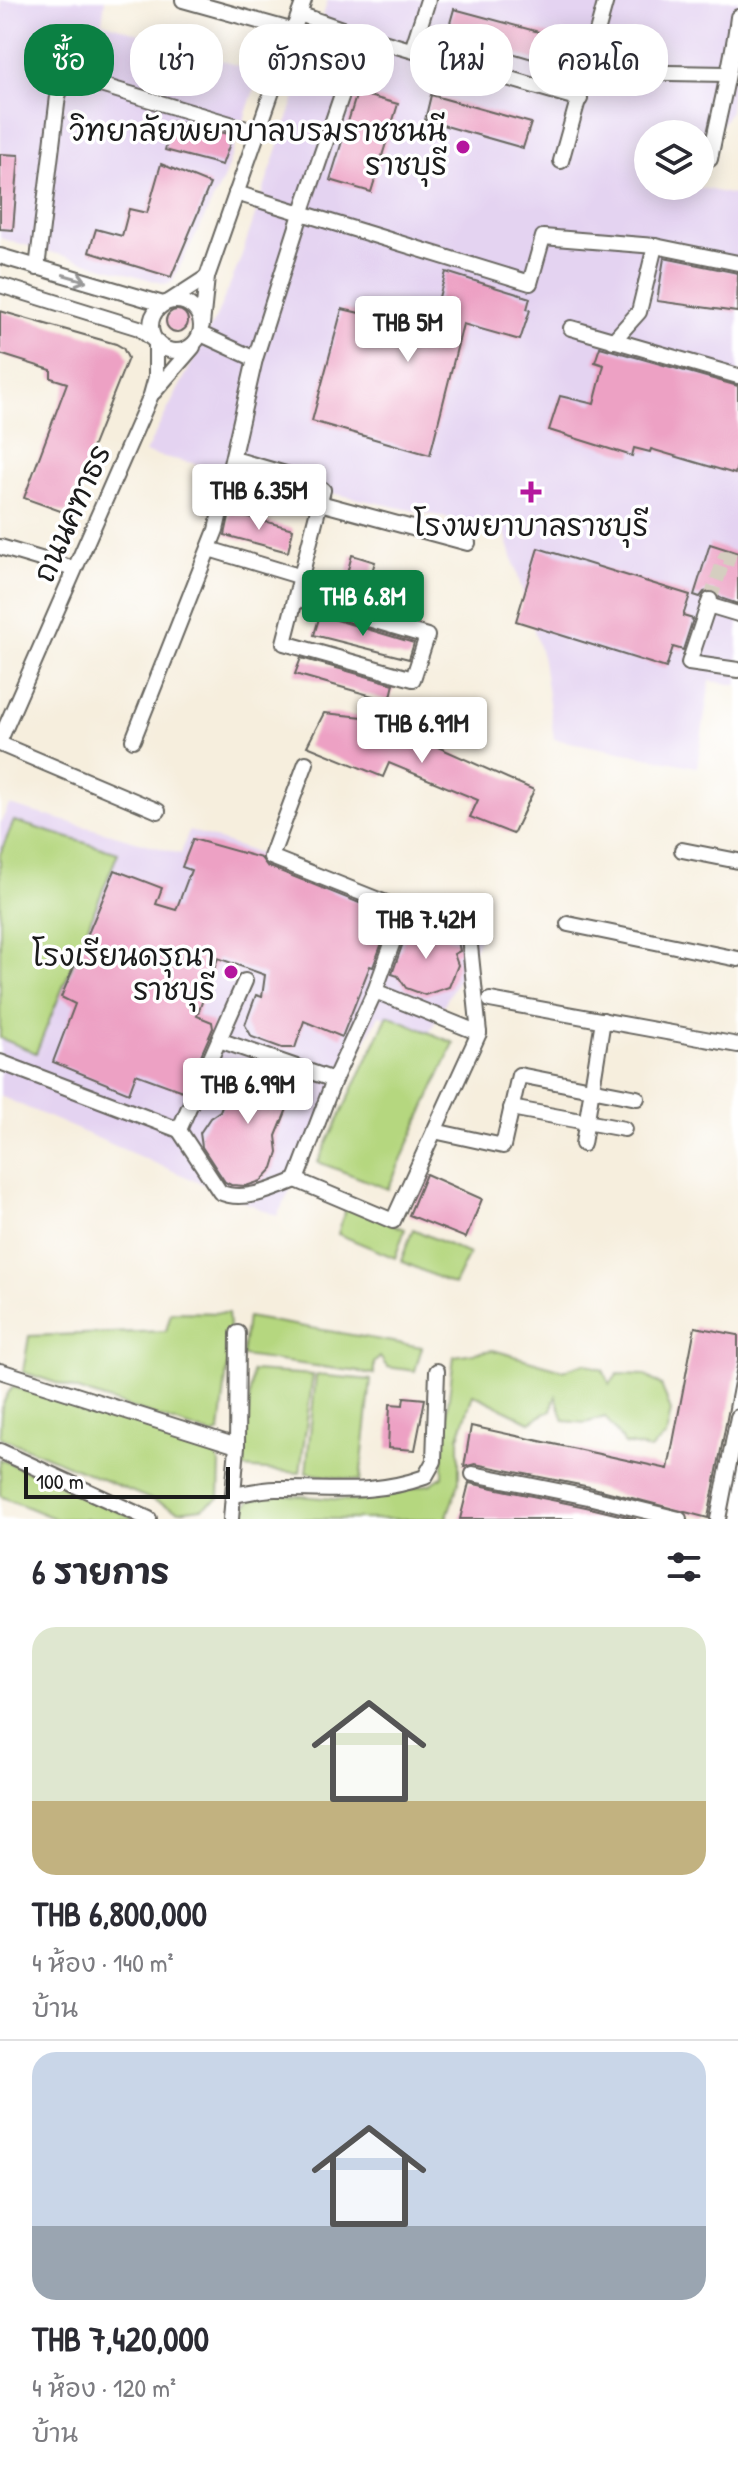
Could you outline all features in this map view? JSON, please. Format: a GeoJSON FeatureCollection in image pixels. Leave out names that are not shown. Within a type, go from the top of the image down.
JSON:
{"type":"FeatureCollection","features":[{"type":"Feature","properties":{"kind":"street"},"geometry":{"type":"LineString","coordinates":[[183,0],[269,24]]}},
{"type":"Feature","properties":{"kind":"street"},"geometry":{"type":"LineString","coordinates":[[420,24],[428,0]]}},
{"type":"Feature","properties":{"kind":"street"},"geometry":{"type":"LineString","coordinates":[[600,24],[606,0]]}},
{"type":"Feature","properties":{"kind":"street"},"geometry":{"type":"LineString","coordinates":[[301,7],[337,24]]}},
{"type":"Feature","properties":{"kind":"street"},"geometry":{"type":"LineString","coordinates":[[714,139],[727,74],[733,60],[738,17]]}},
{"type":"Feature","properties":{"kind":"street"},"geometry":{"type":"LineString","coordinates":[[668,73],[727,74]]}},
{"type":"Feature","properties":{"kind":"street"},"geometry":{"type":"LineString","coordinates":[[37,268],[58,96],[65,80],[77,78],[257,132]]}},
{"type":"Feature","properties":{"kind":"street"},"geometry":{"type":"LineString","coordinates":[[513,79],[580,99]]}},
{"type":"Feature","properties":{"kind":"street"},"geometry":{"type":"LineString","coordinates":[[0,285],[139,328],[165,349],[175,352],[186,350],[199,334],[207,277],[270,96]]}},
{"type":"Feature","properties":{"kind":"street"},"geometry":{"type":"LineString","coordinates":[[133,740],[216,530],[255,359],[341,96]]}},
{"type":"Feature","properties":{"kind":"street"},"geometry":{"type":"LineString","coordinates":[[561,161],[581,96]]}},
{"type":"Feature","properties":{"kind":"street"},"geometry":{"type":"LineString","coordinates":[[236,193],[530,283],[543,237],[655,246],[738,263]]}},
{"type":"Feature","properties":{"kind":"street"},"geometry":{"type":"LineString","coordinates":[[613,341],[639,312],[655,246]]}},
{"type":"Feature","properties":{"kind":"street"},"geometry":{"type":"LineString","coordinates":[[0,256],[166,303],[176,300],[191,305],[197,310],[199,334]]}},
{"type":"Feature","properties":{"kind":"street"},"geometry":{"type":"LineString","coordinates":[[156,341],[151,331],[151,320],[156,311],[207,277]]}},
{"type":"Feature","properties":{"kind":"street"},"geometry":{"type":"LineString","coordinates":[[571,328],[738,376]]}},
{"type":"Feature","properties":{"kind":"street"},"geometry":{"type":"LineString","coordinates":[[199,334],[255,359]]}},
{"type":"Feature","properties":{"kind":"street","name":"ถนนคฑาธร"},"geometry":{"type":"LineString","coordinates":[[151,395],[199,334]]}},
{"type":"Feature","properties":{"kind":"street","name":"ถนนคฑาธร"},"geometry":{"type":"LineString","coordinates":[[0,742],[8,702],[74,569],[151,395],[156,377],[156,341]]}},
{"type":"Feature","properties":{"kind":"street"},"geometry":{"type":"LineString","coordinates":[[234,459],[313,482],[323,490],[284,643],[413,679],[427,636],[296,598]]}},
{"type":"Feature","properties":{"kind":"street"},"geometry":{"type":"LineString","coordinates":[[320,503],[468,543]]}},
{"type":"Feature","properties":{"kind":"street"},"geometry":{"type":"LineString","coordinates":[[0,547],[74,569]]}},
{"type":"Feature","properties":{"kind":"street"},"geometry":{"type":"LineString","coordinates":[[209,549],[302,577]]}},
{"type":"Feature","properties":{"kind":"street"},"geometry":{"type":"LineString","coordinates":[[738,614],[709,602],[689,663],[738,670]]}},
{"type":"Feature","properties":{"kind":"street"},"geometry":{"type":"LineString","coordinates":[[0,742],[158,811]]}},
{"type":"Feature","properties":{"kind":"street"},"geometry":{"type":"LineString","coordinates":[[0,1062],[179,1130],[220,1192],[228,1196],[238,1198],[296,1180],[393,1221],[479,1033],[469,936],[271,857],[306,763]]}},
{"type":"Feature","properties":{"kind":"street"},"geometry":{"type":"LineString","coordinates":[[682,850],[738,861]]}},
{"type":"Feature","properties":{"kind":"street"},"geometry":{"type":"LineString","coordinates":[[296,1180],[334,1080],[375,991],[404,911]]}},
{"type":"Feature","properties":{"kind":"street"},"geometry":{"type":"LineString","coordinates":[[568,924],[738,959]]}},
{"type":"Feature","properties":{"kind":"street"},"geometry":{"type":"LineString","coordinates":[[179,1130],[245,981]]}},
{"type":"Feature","properties":{"kind":"street"},"geometry":{"type":"LineString","coordinates":[[375,991],[479,1033]]}},
{"type":"Feature","properties":{"kind":"street"},"geometry":{"type":"LineString","coordinates":[[490,1000],[738,1045]]}},
{"type":"Feature","properties":{"kind":"street"},"geometry":{"type":"LineString","coordinates":[[583,1144],[603,1020]]}},
{"type":"Feature","properties":{"kind":"street"},"geometry":{"type":"LineString","coordinates":[[219,1040],[334,1080]]}},
{"type":"Feature","properties":{"kind":"street"},"geometry":{"type":"LineString","coordinates":[[434,1131],[503,1146],[519,1075],[637,1098]]}},
{"type":"Feature","properties":{"kind":"street"},"geometry":{"type":"LineString","coordinates":[[511,1108],[624,1129]]}},
{"type":"Feature","properties":{"kind":"street"},"geometry":{"type":"LineString","coordinates":[[229,1518],[237,1446],[238,1333]]}},
{"type":"Feature","properties":{"kind":"street"},"geometry":{"type":"LineString","coordinates":[[0,1371],[237,1446]]}},
{"type":"Feature","properties":{"kind":"street"},"geometry":{"type":"LineString","coordinates":[[233,1495],[273,1489],[354,1492],[397,1487],[425,1477],[434,1461],[437,1371]]}},
{"type":"Feature","properties":{"kind":"street"},"geometry":{"type":"LineString","coordinates":[[718,1519],[738,1417]]}},
{"type":"Feature","properties":{"kind":"street"},"geometry":{"type":"LineString","coordinates":[[0,1451],[149,1519]]}},
{"type":"Feature","properties":{"kind":"street"},"geometry":{"type":"LineString","coordinates":[[473,1474],[679,1519]]}},
{"type":"Feature","properties":{"kind":"shaded area"},"geometry":{"type":"Polygon","coordinates":[[[1,0],[105,0],[102,22],[108,24],[24,24],[24,96],[114,96],[114,26],[130,31],[130,96],[223,96],[223,61],[239,66],[239,96],[252,96],[223,180],[172,282],[166,284],[0,238],[1,0]]]}},
{"type":"Feature","properties":{"kind":"shaded area","name":"โรงพยาบาลราชบุรี"},"geometry":{"type":"Polygon","coordinates":[[[328,0],[738,0],[738,41],[730,111],[714,137],[714,120],[634,120],[634,200],[714,200],[714,191],[738,196],[738,685],[710,681],[697,767],[554,739],[543,660],[504,530],[145,453],[217,315],[239,263],[296,96],[394,96],[394,24],[320,24],[328,0]]]}},
{"type":"Feature","properties":{"kind":"shaded area","name":"โรงเรียนดรุณา ราชบุรี"},"geometry":{"type":"Polygon","coordinates":[[[9,805],[181,854],[189,830],[484,930],[428,1035],[379,1015],[277,1216],[0,1096],[0,824],[9,805]]]}},
{"type":"Feature","properties":{"kind":"green space"},"geometry":{"type":"Polygon","coordinates":[[[14,821],[118,853],[36,1053],[0,1038],[0,854],[14,821]]]}},
{"type":"Feature","properties":{"kind":"green space"},"geometry":{"type":"Polygon","coordinates":[[[388,1015],[454,1043],[388,1189],[318,1162],[388,1015]]]}},
{"type":"Feature","properties":{"kind":"green space"},"geometry":{"type":"Polygon","coordinates":[[[346,1206],[405,1229],[395,1258],[338,1234],[346,1206]]]}},
{"type":"Feature","properties":{"kind":"green space"},"geometry":{"type":"Polygon","coordinates":[[[413,1229],[469,1254],[454,1285],[401,1261],[413,1229]]]}},
{"type":"Feature","properties":{"kind":"green space"},"geometry":{"type":"Polygon","coordinates":[[[171,1312],[228,1313],[230,1342],[220,1432],[213,1435],[23,1372],[29,1336],[166,1331],[171,1312]]]}},
{"type":"Feature","properties":{"kind":"green space"},"geometry":{"type":"Polygon","coordinates":[[[247,1317],[422,1347],[415,1371],[387,1367],[380,1357],[374,1363],[374,1374],[242,1356],[247,1317]]]}},
{"type":"Feature","properties":{"kind":"green space"},"geometry":{"type":"Polygon","coordinates":[[[493,1350],[563,1370],[585,1363],[603,1370],[610,1384],[618,1374],[644,1375],[661,1385],[671,1411],[666,1437],[650,1449],[625,1444],[605,1417],[586,1423],[564,1421],[556,1396],[551,1410],[530,1422],[473,1394],[459,1437],[459,1482],[446,1519],[238,1519],[238,1514],[251,1500],[279,1494],[355,1501],[431,1484],[443,1476],[443,1443],[454,1356],[493,1350]]]}},
{"type":"Feature","properties":{"kind":"green space"},"geometry":{"type":"Polygon","coordinates":[[[252,1371],[313,1375],[300,1473],[243,1468],[252,1371]]]}},
{"type":"Feature","properties":{"kind":"green space"},"geometry":{"type":"Polygon","coordinates":[[[316,1375],[371,1380],[360,1481],[306,1473],[316,1375]]]}},
{"type":"Feature","properties":{"kind":"green space"},"geometry":{"type":"Polygon","coordinates":[[[13,1387],[153,1424],[209,1445],[220,1464],[219,1498],[202,1508],[179,1511],[0,1437],[3,1404],[13,1387]]]}},
{"type":"Feature","properties":{"kind":"green space"},"geometry":{"type":"Polygon","coordinates":[[[0,1459],[137,1519],[56,1519],[0,1496],[0,1459]]]}},
{"type":"Feature","properties":{"kind":"building"},"geometry":{"type":"Polygon","coordinates":[[[454,9],[510,24],[450,24],[454,9]]]}},
{"type":"Feature","properties":{"kind":"building"},"geometry":{"type":"Polygon","coordinates":[[[513,25],[529,29],[529,58],[513,53],[513,25]]]}},
{"type":"Feature","properties":{"kind":"building"},"geometry":{"type":"Polygon","coordinates":[[[356,96],[398,104],[371,192],[330,180],[356,96]]]}},
{"type":"Feature","properties":{"kind":"building"},"geometry":{"type":"Polygon","coordinates":[[[431,96],[435,96],[531,123],[523,148],[425,120],[431,96]]]}},
{"type":"Feature","properties":{"kind":"building"},"geometry":{"type":"Polygon","coordinates":[[[173,121],[233,135],[222,165],[165,150],[173,121]]]}},
{"type":"Feature","properties":{"kind":"building"},"geometry":{"type":"Polygon","coordinates":[[[0,154],[19,155],[13,230],[0,229],[0,154]]]}},
{"type":"Feature","properties":{"kind":"building"},"geometry":{"type":"Polygon","coordinates":[[[161,164],[210,184],[171,277],[89,252],[96,229],[122,236],[129,209],[147,213],[161,164]]]}},
{"type":"Feature","properties":{"kind":"building"},"geometry":{"type":"Polygon","coordinates":[[[664,258],[738,273],[737,312],[657,301],[664,258]]]}},
{"type":"Feature","properties":{"kind":"building"},"geometry":{"type":"Polygon","coordinates":[[[446,272],[530,298],[527,309],[530,310],[520,340],[463,324],[430,455],[312,421],[342,309],[380,315],[379,318],[429,333],[446,272]]]}},
{"type":"Feature","properties":{"kind":"building"},"geometry":{"type":"Polygon","coordinates":[[[177,310],[185,313],[188,321],[185,329],[177,332],[169,329],[166,321],[169,313],[177,310]]]}},
{"type":"Feature","properties":{"kind":"building"},"geometry":{"type":"Polygon","coordinates":[[[0,311],[116,344],[123,348],[128,358],[66,513],[24,498],[67,383],[51,378],[51,370],[0,354],[0,311]]]}},
{"type":"Feature","properties":{"kind":"building"},"geometry":{"type":"Polygon","coordinates":[[[600,347],[738,386],[738,462],[735,474],[651,449],[650,452],[634,448],[632,456],[549,430],[560,396],[594,404],[604,365],[595,362],[600,347]]]}},
{"type":"Feature","properties":{"kind":"building"},"geometry":{"type":"Polygon","coordinates":[[[230,512],[293,529],[288,552],[225,535],[230,512]]]}},
{"type":"Feature","properties":{"kind":"building"},"geometry":{"type":"Polygon","coordinates":[[[710,544],[738,553],[738,604],[720,598],[712,590],[700,597],[694,595],[710,544]]]}},
{"type":"Feature","properties":{"kind":"building"},"geometry":{"type":"Polygon","coordinates":[[[538,548],[690,595],[683,616],[693,619],[683,650],[673,647],[666,668],[516,621],[538,548]]]}},
{"type":"Feature","properties":{"kind":"building"},"geometry":{"type":"Polygon","coordinates":[[[352,555],[375,562],[365,594],[343,588],[352,555]]]}},
{"type":"Feature","properties":{"kind":"building"},"geometry":{"type":"Polygon","coordinates":[[[320,615],[414,643],[409,659],[314,635],[320,615]]]}},
{"type":"Feature","properties":{"kind":"building"},"geometry":{"type":"Polygon","coordinates":[[[301,658],[394,684],[390,701],[295,674],[301,658]]]}},
{"type":"Feature","properties":{"kind":"building"},"geometry":{"type":"Polygon","coordinates":[[[324,713],[373,718],[534,790],[513,834],[470,817],[478,800],[389,763],[383,777],[307,746],[324,713]]]}},
{"type":"Feature","properties":{"kind":"building"},"geometry":{"type":"Polygon","coordinates":[[[193,839],[261,858],[267,866],[392,916],[342,1037],[304,1021],[295,1048],[282,1048],[252,1037],[245,1025],[256,995],[262,997],[265,975],[218,958],[197,1016],[212,1022],[213,1028],[185,1092],[136,1074],[129,1093],[53,1062],[75,1004],[61,997],[115,870],[162,888],[156,904],[176,910],[191,870],[182,867],[193,839]]]}},
{"type":"Feature","properties":{"kind":"building"},"geometry":{"type":"Polygon","coordinates":[[[410,923],[458,942],[460,951],[454,954],[458,965],[449,987],[425,995],[406,988],[398,976],[392,974],[410,923]]]}},
{"type":"Feature","properties":{"kind":"building"},"geometry":{"type":"Polygon","coordinates":[[[250,1061],[298,1082],[276,1136],[278,1152],[273,1168],[261,1181],[246,1186],[231,1185],[225,1182],[202,1147],[200,1133],[210,1118],[220,1111],[230,1084],[242,1077],[250,1061]]]}},
{"type":"Feature","properties":{"kind":"building"},"geometry":{"type":"Polygon","coordinates":[[[426,1174],[482,1199],[466,1238],[409,1215],[426,1174]]]}},
{"type":"Feature","properties":{"kind":"building"},"geometry":{"type":"Polygon","coordinates":[[[695,1327],[738,1335],[738,1361],[708,1518],[590,1487],[475,1464],[464,1467],[471,1426],[668,1469],[695,1327]]]}},
{"type":"Feature","properties":{"kind":"building"},"geometry":{"type":"Polygon","coordinates":[[[404,1397],[425,1399],[415,1450],[388,1448],[390,1404],[403,1405],[404,1397]]]}},
{"type":"Feature","properties":{"kind":"building"},"geometry":{"type":"Polygon","coordinates":[[[469,1483],[586,1507],[636,1519],[460,1519],[469,1483]]]}},
{"type":"Feature","properties":{"kind":"tunnel"},"geometry":{"type":"LineString","coordinates":[[710,600],[725,557],[738,561]]}},
{"type":"Feature","properties":{"kind":"place","name":"วิทยาลัยพยาบาลบรมราชชนนี ราชบุรี"},"geometry":{"type":"Point","coordinates":[463,147]}},
{"type":"Feature","properties":{"kind":"place","name":"โรงพยาบาลราชบุรี"},"geometry":{"type":"Point","coordinates":[531,492]}},
{"type":"Feature","properties":{"kind":"place","name":"โรงเรียนดรุณา ราชบุรี"},"geometry":{"type":"Point","coordinates":[231,972]}}]}
